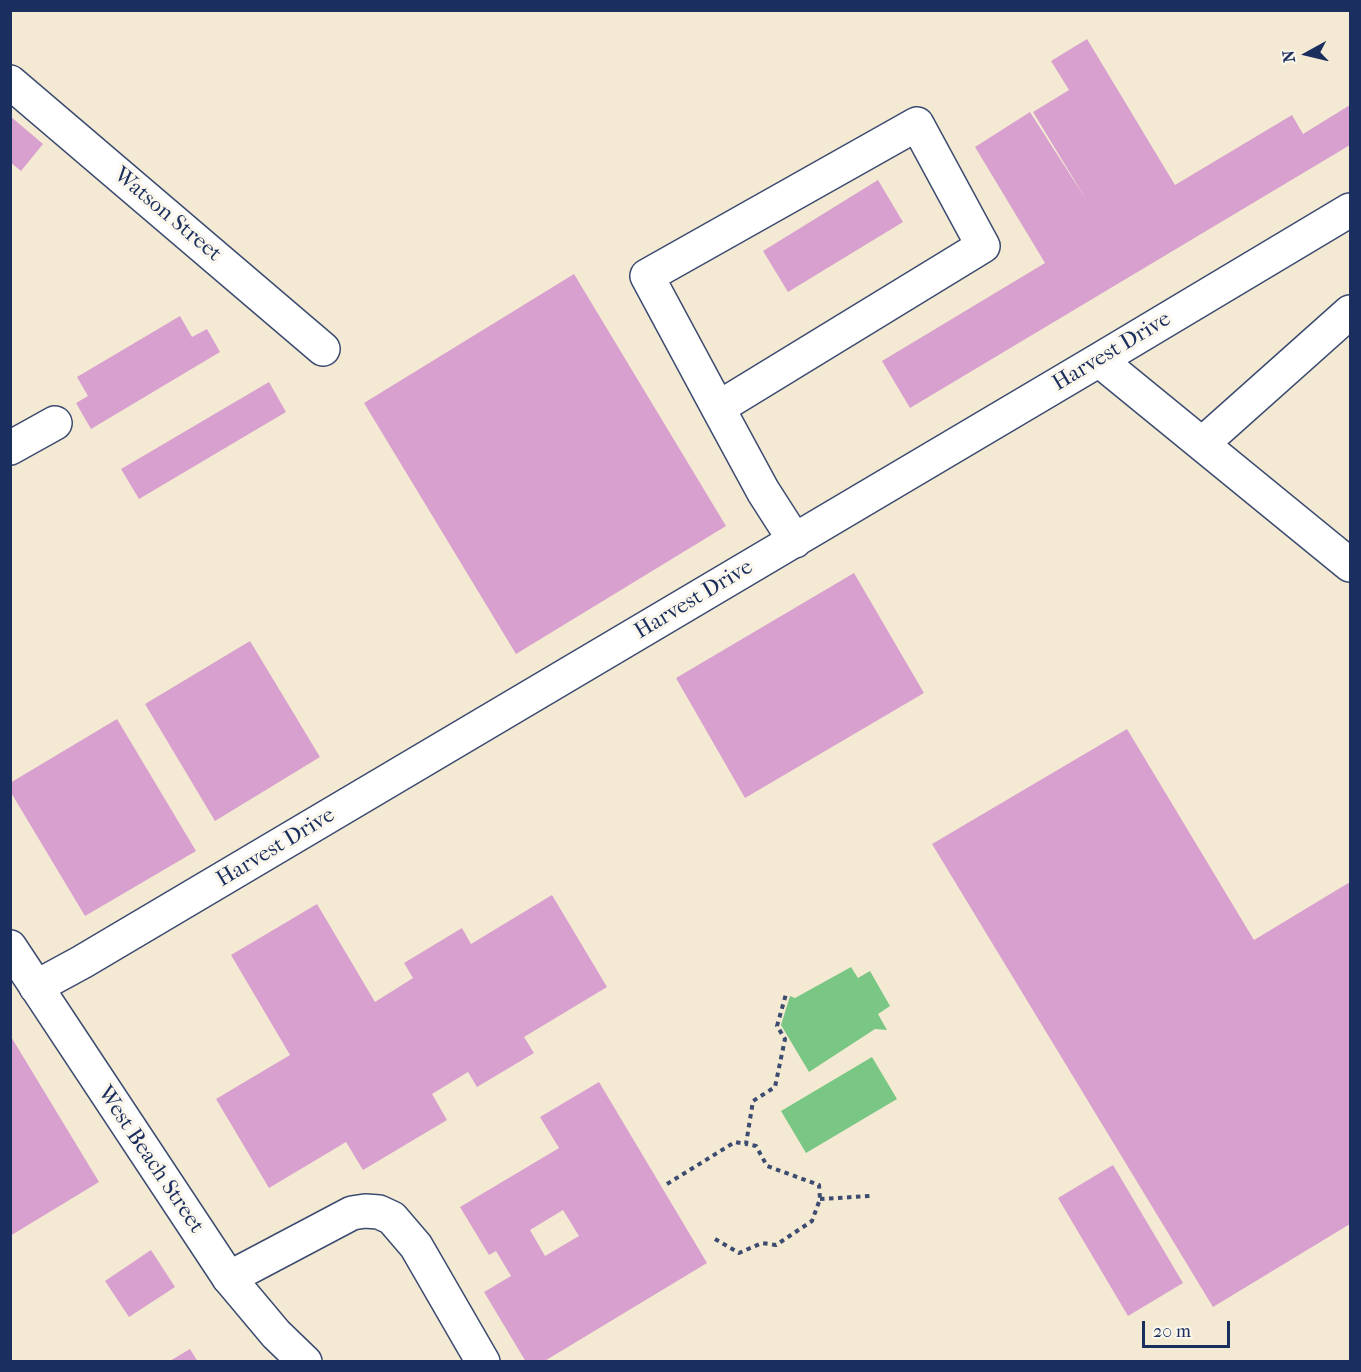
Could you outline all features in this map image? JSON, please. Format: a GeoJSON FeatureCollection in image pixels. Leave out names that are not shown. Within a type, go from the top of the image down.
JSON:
{"type":"FeatureCollection","features":[{"type":"Feature","properties":{"kind":"street","name":"Watson Street"},"geometry":{"type":"LineString","coordinates":[[10,82],[323,349]]}},
{"type":"Feature","properties":{"kind":"street"},"geometry":{"type":"LineString","coordinates":[[718,408],[982,246],[917,124],[647,276],[718,408],[763,491],[795,541]]}},
{"type":"Feature","properties":{"kind":"street","name":"Harvest Drive"},"geometry":{"type":"LineString","coordinates":[[36,987],[795,541],[1350,210]]}},
{"type":"Feature","properties":{"kind":"street"},"geometry":{"type":"LineString","coordinates":[[1202,444],[1350,312]]}},
{"type":"Feature","properties":{"kind":"street"},"geometry":{"type":"LineString","coordinates":[[1100,360],[1350,565]]}},
{"type":"Feature","properties":{"kind":"street"},"geometry":{"type":"LineString","coordinates":[[10,448],[55,423]]}},
{"type":"Feature","properties":{"kind":"street","name":"West Beach Street"},"geometry":{"type":"LineString","coordinates":[[10,947],[229,1278],[276,1334],[305,1362]]}},
{"type":"Feature","properties":{"kind":"street"},"geometry":{"type":"LineString","coordinates":[[229,1278],[352,1213],[379,1212],[392,1218],[416,1246],[483,1362]]}},
{"type":"Feature","properties":{"kind":"path"},"geometry":{"type":"LineString","coordinates":[[746,1144],[753,1101],[776,1087],[785,1040],[777,1026],[786,994]]}},
{"type":"Feature","properties":{"kind":"path"},"geometry":{"type":"LineString","coordinates":[[667,1184],[735,1142],[756,1146],[767,1166],[819,1185],[820,1199],[812,1221],[776,1245],[762,1243],[739,1253],[715,1239]]}},
{"type":"Feature","properties":{"kind":"path"},"geometry":{"type":"LineString","coordinates":[[820,1199],[870,1196]]}},
{"type":"Feature","properties":{"kind":"green space"},"geometry":{"type":"Polygon","coordinates":[[[851,967],[858,978],[870,971],[890,1006],[878,1014],[887,1030],[875,1029],[809,1072],[781,1025],[790,996],[795,998],[851,967]]]}},
{"type":"Feature","properties":{"kind":"green space"},"geometry":{"type":"Polygon","coordinates":[[[872,1057],[897,1099],[806,1153],[781,1111],[872,1057]]]}},
{"type":"Feature","properties":{"kind":"building"},"geometry":{"type":"Polygon","coordinates":[[[1087,39],[1175,185],[1292,115],[1303,134],[1350,105],[1350,145],[910,408],[882,361],[1045,263],[975,147],[1030,112],[1087,201],[1033,112],[1069,90],[1051,61],[1087,39]]]}},
{"type":"Feature","properties":{"kind":"building"},"geometry":{"type":"Polygon","coordinates":[[[10,116],[43,144],[21,171],[10,162],[10,116]]]}},
{"type":"Feature","properties":{"kind":"building"},"geometry":{"type":"Polygon","coordinates":[[[878,180],[903,222],[788,292],[763,251],[878,180]]]}},
{"type":"Feature","properties":{"kind":"building"},"geometry":{"type":"Polygon","coordinates":[[[574,274],[726,526],[516,654],[364,403],[574,274]]]}},
{"type":"Feature","properties":{"kind":"building"},"geometry":{"type":"Polygon","coordinates":[[[180,316],[192,337],[207,329],[220,352],[91,429],[76,403],[88,396],[77,377],[180,316]]]}},
{"type":"Feature","properties":{"kind":"building"},"geometry":{"type":"Polygon","coordinates":[[[269,382],[286,412],[139,499],[121,469],[269,382]]]}},
{"type":"Feature","properties":{"kind":"building"},"geometry":{"type":"Polygon","coordinates":[[[854,573],[924,693],[745,798],[676,678],[854,573]]]}},
{"type":"Feature","properties":{"kind":"building"},"geometry":{"type":"Polygon","coordinates":[[[250,641],[320,757],[215,821],[145,704],[250,641]]]}},
{"type":"Feature","properties":{"kind":"building"},"geometry":{"type":"Polygon","coordinates":[[[117,719],[196,851],[85,916],[10,791],[10,783],[117,719]]]}},
{"type":"Feature","properties":{"kind":"building"},"geometry":{"type":"Polygon","coordinates":[[[1127,729],[1254,940],[1350,882],[1350,1224],[1213,1307],[932,844],[1127,729]]]}},
{"type":"Feature","properties":{"kind":"building"},"geometry":{"type":"Polygon","coordinates":[[[552,895],[607,987],[524,1037],[534,1053],[477,1087],[468,1072],[432,1094],[447,1120],[363,1170],[346,1142],[269,1188],[216,1099],[290,1055],[231,955],[317,904],[375,1002],[413,978],[404,963],[462,928],[471,944],[552,895]]]}},
{"type":"Feature","properties":{"kind":"building"},"geometry":{"type":"Polygon","coordinates":[[[10,1035],[99,1182],[10,1236],[10,1035]]]}},
{"type":"Feature","properties":{"kind":"building"},"geometry":{"type":"Polygon","coordinates":[[[599,1082],[707,1263],[543,1362],[526,1362],[484,1292],[511,1276],[496,1251],[489,1255],[460,1207],[559,1148],[540,1117],[599,1082]],[[563,1210],[530,1230],[545,1256],[579,1236],[563,1210]]]}},
{"type":"Feature","properties":{"kind":"building"},"geometry":{"type":"Polygon","coordinates":[[[1113,1165],[1183,1283],[1128,1316],[1058,1198],[1113,1165]]]}},
{"type":"Feature","properties":{"kind":"building"},"geometry":{"type":"Polygon","coordinates":[[[151,1250],[175,1287],[129,1317],[105,1281],[151,1250]]]}},
{"type":"Feature","properties":{"kind":"building"},"geometry":{"type":"Polygon","coordinates":[[[190,1349],[198,1362],[168,1362],[190,1349]]]}}]}
